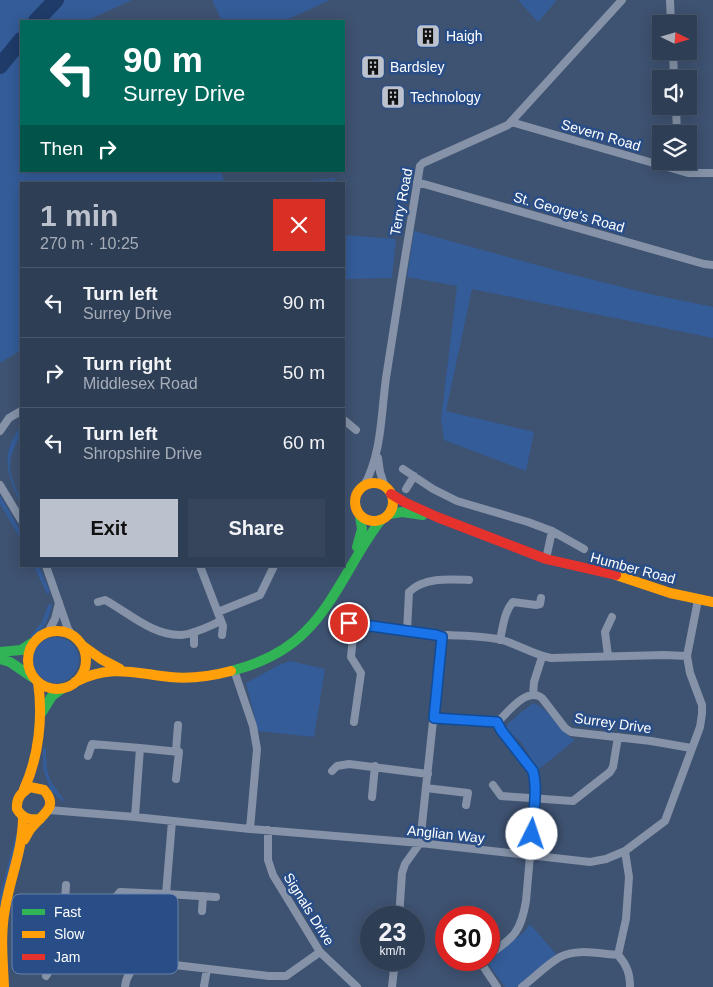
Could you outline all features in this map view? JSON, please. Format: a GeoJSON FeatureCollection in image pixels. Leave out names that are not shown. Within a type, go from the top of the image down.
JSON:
{"type":"FeatureCollection","features":[{"type":"Feature","properties":{"kind":"main road"},"geometry":{"type":"LineString","coordinates":[[39,718],[52,696],[87,674],[110,670],[183,677],[211,675],[234,670],[281,650],[306,630],[338,586],[355,556],[385,517],[393,502],[388,490],[376,483],[364,486],[359,490],[354,501],[360,516],[370,521],[385,517]]}},
{"type":"Feature","properties":{"kind":"main road","name":"Humber Road"},"geometry":{"type":"LineString","coordinates":[[388,490],[406,504],[437,518],[546,559],[611,574],[670,593],[713,602]]}},
{"type":"Feature","properties":{"kind":"main road","name":"Humber Road"},"geometry":{"type":"LineString","coordinates":[[385,517],[402,512],[437,518]]}},
{"type":"Feature","properties":{"kind":"main road"},"geometry":{"type":"LineString","coordinates":[[355,556],[361,534],[360,516]]}},
{"type":"Feature","properties":{"kind":"main road"},"geometry":{"type":"LineString","coordinates":[[0,652],[21,650],[48,632],[63,631],[72,635],[83,646],[112,666],[126,671]]}},
{"type":"Feature","properties":{"kind":"main road"},"geometry":{"type":"LineString","coordinates":[[32,643],[29,650],[29,669],[36,680],[41,703],[33,769],[24,790],[20,793],[16,805],[23,817],[34,821],[40,820]]}},
{"type":"Feature","properties":{"kind":"main road"},"geometry":{"type":"LineString","coordinates":[[75,682],[84,669],[86,659],[83,646]]}},
{"type":"Feature","properties":{"kind":"main road"},"geometry":{"type":"LineString","coordinates":[[0,658],[10,662],[49,688],[64,688]]}},
{"type":"Feature","properties":{"kind":"main road"},"geometry":{"type":"LineString","coordinates":[[22,845],[29,831],[49,810],[49,797],[42,789],[36,775],[34,760]]}},
{"type":"Feature","properties":{"kind":"main road"},"geometry":{"type":"LineString","coordinates":[[24,790],[34,787],[42,789]]}},
{"type":"Feature","properties":{"kind":"main road"},"geometry":{"type":"LineString","coordinates":[[4,987],[3,921],[6,900],[22,845],[23,817]]}},
{"type":"Feature","properties":{"kind":"street","name":"Terry Road"},"geometry":{"type":"LineString","coordinates":[[364,486],[372,468],[378,446],[386,378],[420,166],[511,122],[622,0]]}},
{"type":"Feature","properties":{"kind":"street"},"geometry":{"type":"LineString","coordinates":[[670,0],[671,15]]}},
{"type":"Feature","properties":{"kind":"street","name":"Severn Road"},"geometry":{"type":"LineString","coordinates":[[511,122],[679,171],[713,173]]}},
{"type":"Feature","properties":{"kind":"street","name":"St. George's Road"},"geometry":{"type":"LineString","coordinates":[[418,182],[713,265]]}},
{"type":"Feature","properties":{"kind":"street"},"geometry":{"type":"LineString","coordinates":[[0,431],[10,418],[20,411]]}},
{"type":"Feature","properties":{"kind":"street"},"geometry":{"type":"LineString","coordinates":[[345,421],[356,430]]}},
{"type":"Feature","properties":{"kind":"street","name":"Terry Road"},"geometry":{"type":"LineString","coordinates":[[378,446],[380,472],[388,490]]}},
{"type":"Feature","properties":{"kind":"street","name":"Humber Road"},"geometry":{"type":"LineString","coordinates":[[404,469],[457,501],[552,531],[584,549]]}},
{"type":"Feature","properties":{"kind":"street"},"geometry":{"type":"LineString","coordinates":[[406,490],[414,476]]}},
{"type":"Feature","properties":{"kind":"street"},"geometry":{"type":"LineString","coordinates":[[0,484],[20,518]]}},
{"type":"Feature","properties":{"kind":"street"},"geometry":{"type":"LineString","coordinates":[[546,559],[552,531]]}},
{"type":"Feature","properties":{"kind":"street"},"geometry":{"type":"LineString","coordinates":[[46,567],[68,629],[72,635]]}},
{"type":"Feature","properties":{"kind":"street"},"geometry":{"type":"LineString","coordinates":[[200,567],[223,626],[222,635]]}},
{"type":"Feature","properties":{"kind":"street"},"geometry":{"type":"LineString","coordinates":[[218,612],[260,595],[274,567]]}},
{"type":"Feature","properties":{"kind":"street"},"geometry":{"type":"LineString","coordinates":[[407,631],[409,592],[414,587],[443,579],[469,580]]}},
{"type":"Feature","properties":{"kind":"street"},"geometry":{"type":"LineString","coordinates":[[500,640],[509,606],[513,602],[536,605],[540,604],[542,598]]}},
{"type":"Feature","properties":{"kind":"street"},"geometry":{"type":"LineString","coordinates":[[98,602],[105,600],[156,631],[181,635],[221,621]]}},
{"type":"Feature","properties":{"kind":"street","name":"Anglian Way"},"geometry":{"type":"LineString","coordinates":[[172,821],[420,843],[590,862],[606,859],[625,851],[665,821],[700,727],[702,705],[690,673],[687,656],[698,600]]}},
{"type":"Feature","properties":{"kind":"street"},"geometry":{"type":"LineString","coordinates":[[48,632],[55,619],[59,603]]}},
{"type":"Feature","properties":{"kind":"street"},"geometry":{"type":"LineString","coordinates":[[608,656],[605,632],[612,617]]}},
{"type":"Feature","properties":{"kind":"street"},"geometry":{"type":"LineString","coordinates":[[354,722],[361,674],[351,657],[352,624],[442,637],[447,635],[500,640],[523,647],[542,657],[559,659],[608,656],[687,656]]}},
{"type":"Feature","properties":{"kind":"street"},"geometry":{"type":"LineString","coordinates":[[194,632],[194,644]]}},
{"type":"Feature","properties":{"kind":"street"},"geometry":{"type":"LineString","coordinates":[[399,906],[402,873],[405,864],[420,843],[442,637]]}},
{"type":"Feature","properties":{"kind":"street"},"geometry":{"type":"LineString","coordinates":[[434,718],[497,722],[526,696],[533,695],[534,682],[542,657]]}},
{"type":"Feature","properties":{"kind":"street"},"geometry":{"type":"LineString","coordinates":[[234,670],[253,726],[257,749],[250,829]]}},
{"type":"Feature","properties":{"kind":"street","name":"Surrey Drive"},"geometry":{"type":"LineString","coordinates":[[533,695],[542,698],[565,728],[571,732],[651,741],[691,748]]}},
{"type":"Feature","properties":{"kind":"street"},"geometry":{"type":"LineString","coordinates":[[497,722],[501,730],[533,771],[535,778],[524,916],[517,931],[500,946]]}},
{"type":"Feature","properties":{"kind":"street"},"geometry":{"type":"LineString","coordinates":[[176,778],[179,752],[176,751],[178,725]]}},
{"type":"Feature","properties":{"kind":"street"},"geometry":{"type":"LineString","coordinates":[[86,736],[92,744],[176,751]]}},
{"type":"Feature","properties":{"kind":"street"},"geometry":{"type":"LineString","coordinates":[[493,785],[501,796],[568,802],[576,799],[610,772],[613,767],[618,737]]}},
{"type":"Feature","properties":{"kind":"street"},"geometry":{"type":"LineString","coordinates":[[88,756],[92,744]]}},
{"type":"Feature","properties":{"kind":"street"},"geometry":{"type":"LineString","coordinates":[[135,817],[140,748]]}},
{"type":"Feature","properties":{"kind":"street"},"geometry":{"type":"LineString","coordinates":[[332,770],[337,766],[349,764],[428,774]]}},
{"type":"Feature","properties":{"kind":"street"},"geometry":{"type":"LineString","coordinates":[[372,798],[375,766]]}},
{"type":"Feature","properties":{"kind":"street"},"geometry":{"type":"LineString","coordinates":[[426,788],[468,793],[466,805]]}},
{"type":"Feature","properties":{"kind":"street"},"geometry":{"type":"LineString","coordinates":[[49,810],[172,821],[166,894],[120,892],[118,894]]}},
{"type":"Feature","properties":{"kind":"street","name":"Signals Drive"},"geometry":{"type":"LineString","coordinates":[[268,830],[268,860],[272,875],[320,952],[357,987]]}},
{"type":"Feature","properties":{"kind":"street"},"geometry":{"type":"LineString","coordinates":[[618,955],[626,919],[629,886],[625,851]]}},
{"type":"Feature","properties":{"kind":"street"},"geometry":{"type":"LineString","coordinates":[[65,894],[66,884]]}},
{"type":"Feature","properties":{"kind":"street"},"geometry":{"type":"LineString","coordinates":[[178,895],[216,897]]}},
{"type":"Feature","properties":{"kind":"street"},"geometry":{"type":"LineString","coordinates":[[202,911],[204,896]]}},
{"type":"Feature","properties":{"kind":"street"},"geometry":{"type":"LineString","coordinates":[[178,966],[269,976],[286,976],[320,952]]}},
{"type":"Feature","properties":{"kind":"street"},"geometry":{"type":"LineString","coordinates":[[522,987],[560,957],[572,953],[618,955],[625,962],[630,975],[630,987]]}},
{"type":"Feature","properties":{"kind":"street"},"geometry":{"type":"LineString","coordinates":[[204,986],[206,969]]}},
{"type":"Feature","properties":{"kind":"street"},"geometry":{"type":"LineString","coordinates":[[392,987],[394,971]]}},
{"type":"Feature","properties":{"kind":"street"},"geometry":{"type":"LineString","coordinates":[[486,971],[496,987]]}},
{"type":"Feature","properties":{"kind":"street"},"geometry":{"type":"LineString","coordinates":[[125,987],[126,978],[129,974]]}},
{"type":"Feature","properties":{"kind":"shaded area"},"geometry":{"type":"Polygon","coordinates":[[[0,0],[132,0],[88,20],[20,20],[20,172],[221,172],[224,182],[20,182],[20,351],[0,363],[0,0]]]}},
{"type":"Feature","properties":{"kind":"shaded area"},"geometry":{"type":"Polygon","coordinates":[[[212,0],[330,0],[286,20],[222,20],[212,0]]]}},
{"type":"Feature","properties":{"kind":"shaded area"},"geometry":{"type":"Polygon","coordinates":[[[518,0],[557,0],[538,22],[518,0]]]}},
{"type":"Feature","properties":{"kind":"shaded area"},"geometry":{"type":"Polygon","coordinates":[[[335,178],[335,182],[296,182],[335,178]]]}},
{"type":"Feature","properties":{"kind":"shaded area"},"geometry":{"type":"Polygon","coordinates":[[[414,231],[566,273],[650,294],[713,307],[713,338],[472,289],[446,411],[534,432],[526,471],[444,440],[441,419],[457,286],[407,277],[414,231]]]}},
{"type":"Feature","properties":{"kind":"shaded area"},"geometry":{"type":"Polygon","coordinates":[[[345,235],[396,239],[392,278],[345,279],[345,235]]]}},
{"type":"Feature","properties":{"kind":"shaded area"},"geometry":{"type":"Polygon","coordinates":[[[20,427],[20,434],[11,457],[10,468],[20,502],[9,474],[8,464],[8,455],[14,436],[20,427]]]}},
{"type":"Feature","properties":{"kind":"shaded area"},"geometry":{"type":"Polygon","coordinates":[[[0,495],[20,530],[20,538],[0,504],[0,495]]]}},
{"type":"Feature","properties":{"kind":"shaded area"},"geometry":{"type":"Polygon","coordinates":[[[34,567],[39,567],[50,592],[47,594],[34,567]]]}},
{"type":"Feature","properties":{"kind":"shaded area"},"geometry":{"type":"Polygon","coordinates":[[[52,604],[46,623],[32,639],[30,636],[42,622],[48,605],[52,604]]]}},
{"type":"Feature","properties":{"kind":"shaded area"},"geometry":{"type":"Polygon","coordinates":[[[56,637],[69,641],[75,647],[79,660],[75,673],[69,679],[56,683],[43,679],[37,673],[33,660],[37,647],[43,641],[56,637]]]}},
{"type":"Feature","properties":{"kind":"shaded area"},"geometry":{"type":"Polygon","coordinates":[[[290,661],[325,669],[314,737],[258,731],[246,683],[290,661]]]}},
{"type":"Feature","properties":{"kind":"shaded area"},"geometry":{"type":"Polygon","coordinates":[[[533,703],[545,710],[575,740],[538,770],[521,742],[506,729],[507,724],[533,703]]]}},
{"type":"Feature","properties":{"kind":"shaded area"},"geometry":{"type":"Polygon","coordinates":[[[43,748],[46,748],[46,763],[51,782],[65,803],[51,791],[43,769],[43,748]]]}},
{"type":"Feature","properties":{"kind":"shaded area"},"geometry":{"type":"Polygon","coordinates":[[[16,834],[19,835],[0,916],[0,895],[16,834]]]}},
{"type":"Feature","properties":{"kind":"shaded area"},"geometry":{"type":"Polygon","coordinates":[[[530,924],[556,954],[516,987],[505,987],[493,971],[500,971],[500,951],[524,932],[530,924]]]}},
{"type":"Feature","properties":{"kind":"waterway"},"geometry":{"type":"LineString","coordinates":[[37,20],[56,0]]}},
{"type":"Feature","properties":{"kind":"waterway"},"geometry":{"type":"LineString","coordinates":[[0,66],[20,41]]}},
{"type":"Feature","properties":{"kind":"traffic: fast"},"geometry":{"type":"LineString","coordinates":[[389,514],[402,512],[423,515]]}},
{"type":"Feature","properties":{"kind":"traffic: fast"},"geometry":{"type":"LineString","coordinates":[[357,547],[362,529],[360,516]]}},
{"type":"Feature","properties":{"kind":"traffic: fast"},"geometry":{"type":"LineString","coordinates":[[231,671],[252,665],[271,656],[289,646],[305,632],[326,607],[371,533],[381,520]]}},
{"type":"Feature","properties":{"kind":"traffic: fast"},"geometry":{"type":"LineString","coordinates":[[0,652],[21,650],[32,643]]}},
{"type":"Feature","properties":{"kind":"traffic: fast"},"geometry":{"type":"LineString","coordinates":[[0,659],[10,662],[32,677]]}},
{"type":"Feature","properties":{"kind":"traffic: fast"},"geometry":{"type":"LineString","coordinates":[[42,712],[52,696],[63,688]]}},
{"type":"Feature","properties":{"kind":"traffic: slow"},"geometry":{"type":"LineString","coordinates":[[374,483],[388,488],[393,502],[388,516],[374,521],[360,516],[355,502],[360,488],[374,483]]}},
{"type":"Feature","properties":{"kind":"traffic: slow"},"geometry":{"type":"LineString","coordinates":[[616,575],[670,593],[713,602]]}},
{"type":"Feature","properties":{"kind":"traffic: slow"},"geometry":{"type":"LineString","coordinates":[[57,631],[68,633],[78,639],[84,649],[86,660],[84,671],[78,681],[68,687],[57,689],[46,687],[36,681],[30,671],[28,660],[30,649],[36,639],[46,633],[57,631]]}},
{"type":"Feature","properties":{"kind":"traffic: slow"},"geometry":{"type":"LineString","coordinates":[[83,646],[101,659],[120,669]]}},
{"type":"Feature","properties":{"kind":"traffic: slow"},"geometry":{"type":"LineString","coordinates":[[75,682],[88,676],[111,671],[185,678],[209,676],[231,671]]}},
{"type":"Feature","properties":{"kind":"traffic: slow"},"geometry":{"type":"LineString","coordinates":[[24,789],[33,764],[40,722],[38,682]]}},
{"type":"Feature","properties":{"kind":"traffic: slow"},"geometry":{"type":"LineString","coordinates":[[24,840],[30,829],[37,822],[41,818],[45,814],[50,806],[50,801],[44,790],[30,787],[20,796],[17,802],[17,809],[27,818],[33,819],[36,819],[40,819]]}},
{"type":"Feature","properties":{"kind":"traffic: slow"},"geometry":{"type":"LineString","coordinates":[[4,987],[3,919],[19,852],[23,817]]}},
{"type":"Feature","properties":{"kind":"traffic: jam"},"geometry":{"type":"LineString","coordinates":[[391,494],[437,517],[546,559],[616,575]]}},
{"type":"Feature","properties":{"kind":"place","name":"Haigh"},"geometry":{"type":"Point","coordinates":[428,36]}},
{"type":"Feature","properties":{"kind":"place","name":"Bardsley"},"geometry":{"type":"Point","coordinates":[373,67]}},
{"type":"Feature","properties":{"kind":"place","name":"Technology"},"geometry":{"type":"Point","coordinates":[393,97]}},
{"type":"Feature","properties":{"kind":"route"},"geometry":{"type":"LineString","coordinates":[[349,623],[442,637],[434,718],[497,722],[501,730],[533,771],[535,778],[532,834]]}}]}
